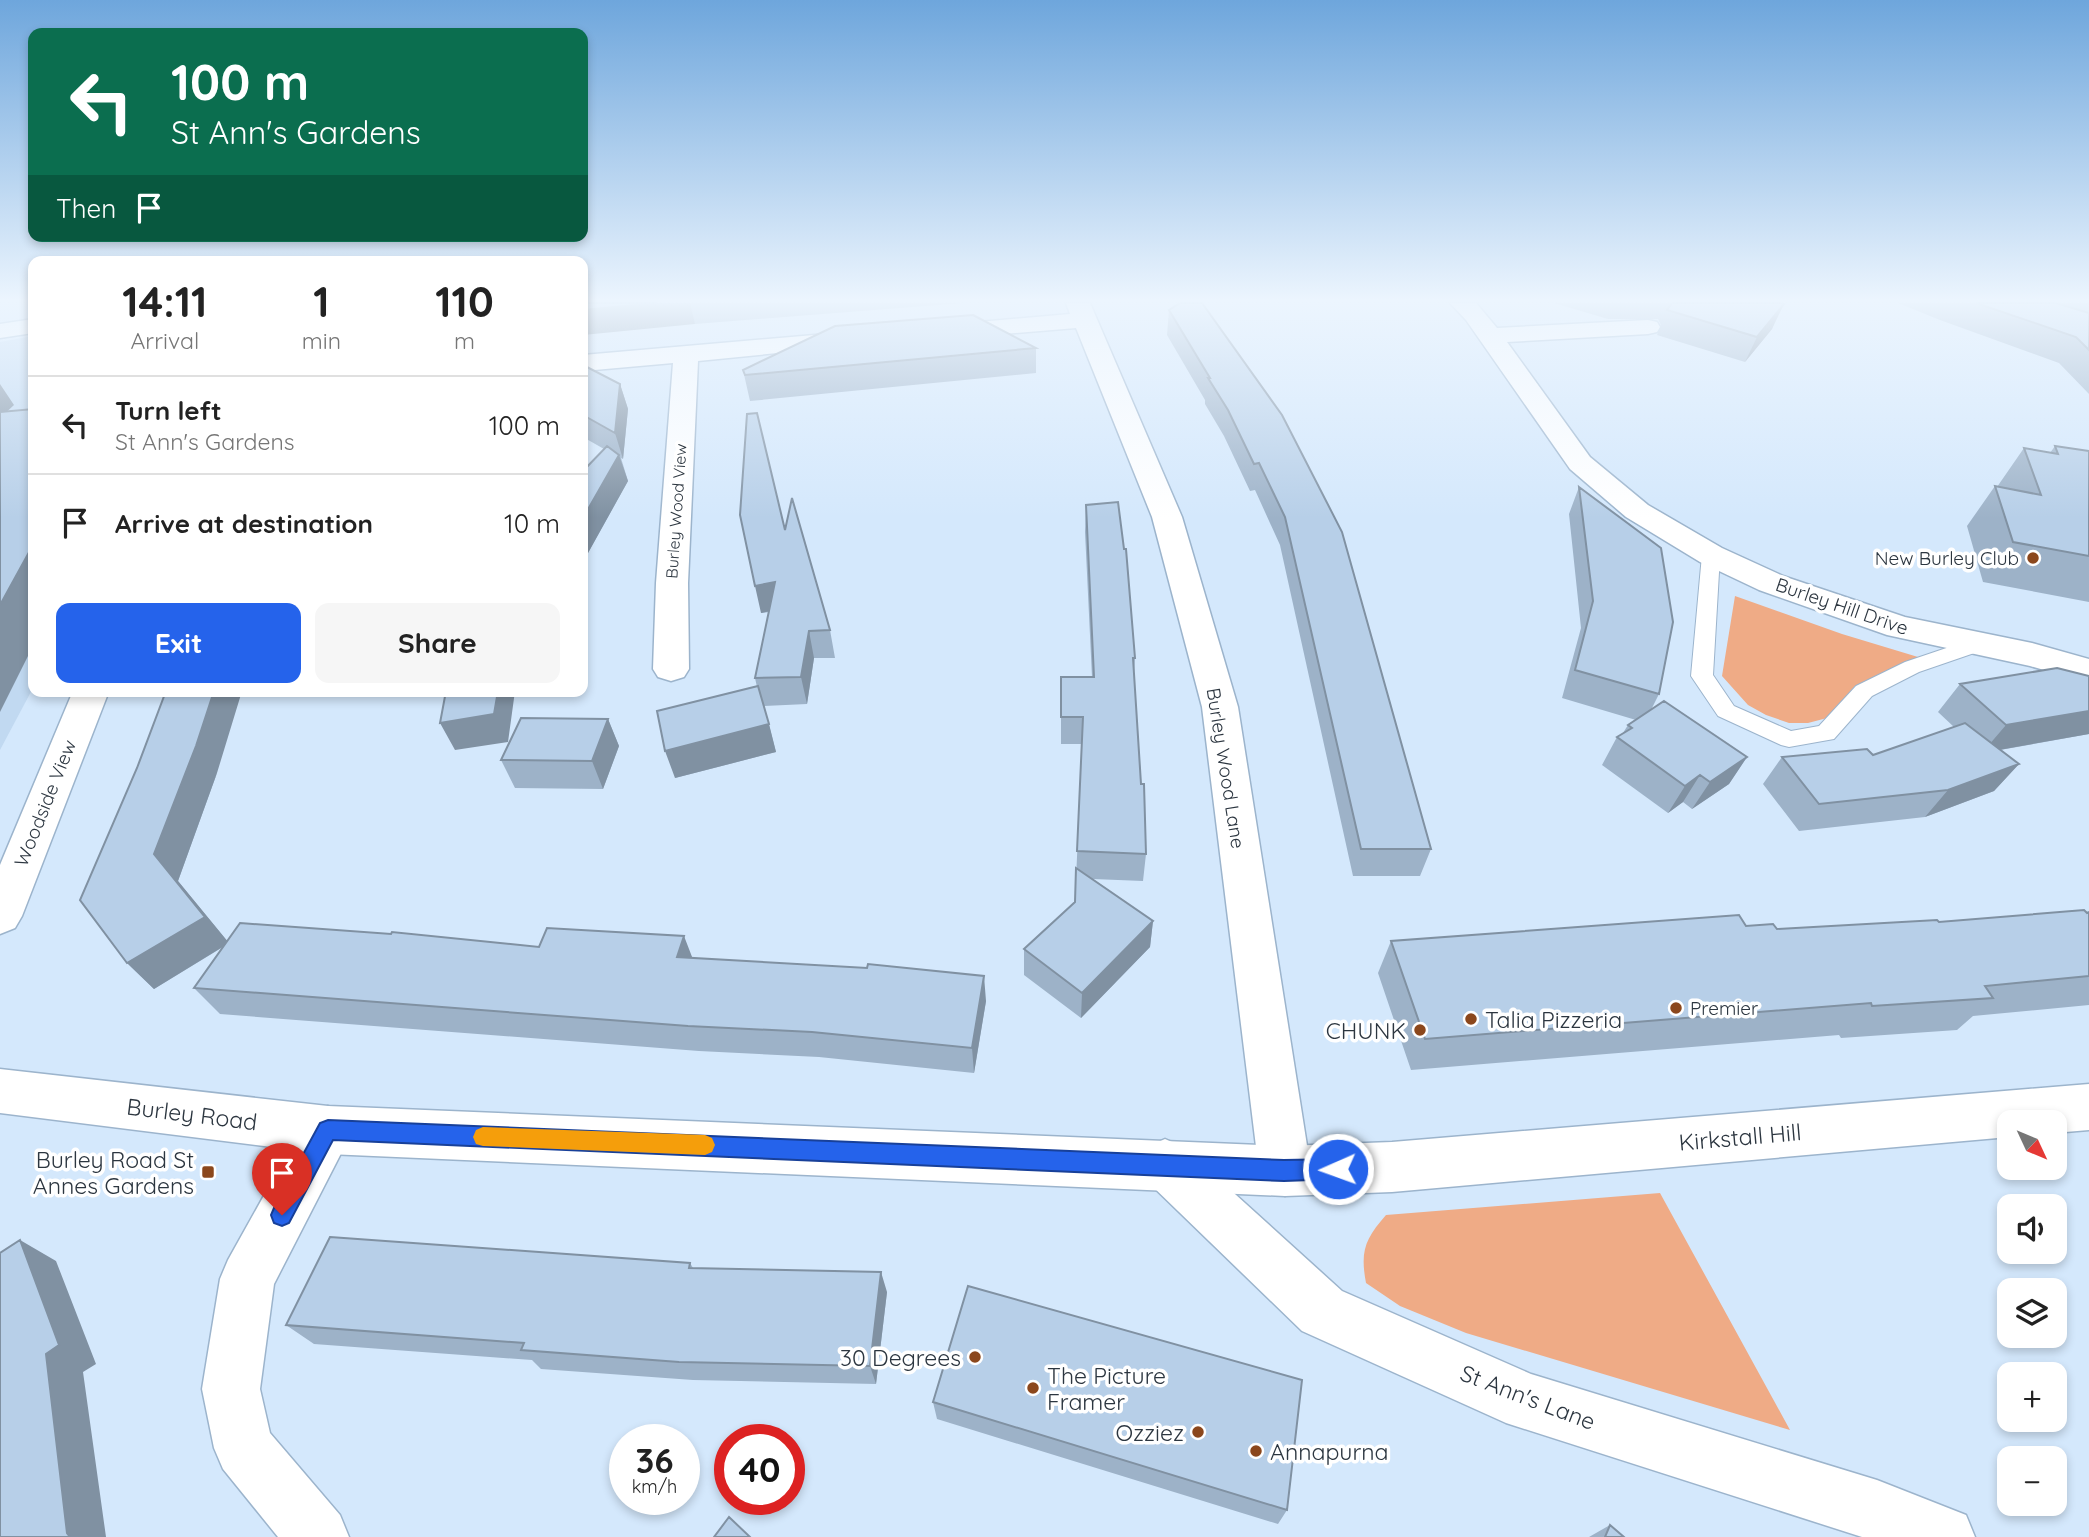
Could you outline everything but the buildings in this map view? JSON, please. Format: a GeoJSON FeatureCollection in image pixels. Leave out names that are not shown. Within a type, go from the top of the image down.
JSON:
{"type":"FeatureCollection","features":[{"type":"Feature","properties":{"kind":"street","name":"Burley Wood View"},"geometry":{"type":"LineString","coordinates":[[671,668],[672,583],[685,375]]}},
{"type":"Feature","properties":{"kind":"street","name":"Burley Wood Lane"},"geometry":{"type":"LineString","coordinates":[[1108,375],[1167,517],[1220,707],[1284,1171]]}},
{"type":"Feature","properties":{"kind":"street","name":"Burley Hill Drive"},"geometry":{"type":"LineString","coordinates":[[1517,375],[1580,463],[1637,511],[1711,555],[1771,583],[1886,623],[1976,645],[2032,654],[2089,671]]}},
{"type":"Feature","properties":{"kind":"street","name":"Woodside View"},"geometry":{"type":"LineString","coordinates":[[0,915],[89,697]]}},
{"type":"Feature","properties":{"kind":"street","name":"Burley Road"},"geometry":{"type":"LineString","coordinates":[[0,1091],[328,1130],[1284,1171],[1392,1167]]}},
{"type":"Feature","properties":{"kind":"street","name":"Kirkstall Hill"},"geometry":{"type":"LineString","coordinates":[[1392,1167],[2089,1107]]}},
{"type":"Feature","properties":{"kind":"street"},"geometry":{"type":"LineString","coordinates":[[318,1537],[244,1448],[231,1389],[247,1279],[328,1130]]}},
{"type":"Feature","properties":{"kind":"street","name":"St Ann's Lane"},"geometry":{"type":"LineString","coordinates":[[1165,1164],[1322,1311],[1527,1402],[1876,1524],[1944,1537]]}},
{"type":"Feature","properties":{"kind":"lane","name":"Burley Hill Drive"},"geometry":{"type":"LineString","coordinates":[[1711,555],[1703,676],[1726,711],[1789,738],[1826,733],[1864,691],[1912,667],[1976,645]]}},
{"type":"Feature","properties":{"kind":"shaded area"},"geometry":{"type":"Polygon","coordinates":[[[0,375],[28,375],[28,697],[0,750],[0,375]]]}},
{"type":"Feature","properties":{"kind":"shaded area"},"geometry":{"type":"Polygon","coordinates":[[[1735,596],[1842,634],[1918,657],[1855,686],[1827,718],[1808,723],[1789,723],[1748,705],[1722,676],[1735,596]]]}},
{"type":"Feature","properties":{"kind":"shaded area"},"geometry":{"type":"Polygon","coordinates":[[[1660,1193],[1790,1430],[1466,1333],[1400,1306],[1366,1283],[1366,1246],[1373,1231],[1386,1215],[1660,1193]]]}},
{"type":"Feature","properties":{"kind":"slow traffic"},"geometry":{"type":"LineString","coordinates":[[483,1137],[705,1145]]}},
{"type":"Feature","properties":{"kind":"place","name":"New Burley Club"},"geometry":{"type":"Point","coordinates":[2033,558]}},
{"type":"Feature","properties":{"kind":"place","name":"Premier"},"geometry":{"type":"Point","coordinates":[1676,1008]}},
{"type":"Feature","properties":{"kind":"place","name":"Talia Pizzeria"},"geometry":{"type":"Point","coordinates":[1471,1019]}},
{"type":"Feature","properties":{"kind":"place","name":"CHUNK"},"geometry":{"type":"Point","coordinates":[1420,1030]}},
{"type":"Feature","properties":{"kind":"place","name":"Burley Road St Annes Gardens"},"geometry":{"type":"Point","coordinates":[208,1172]}},
{"type":"Feature","properties":{"kind":"place","name":"30 Degrees"},"geometry":{"type":"Point","coordinates":[975,1357]}},
{"type":"Feature","properties":{"kind":"place","name":"The Picture Framer"},"geometry":{"type":"Point","coordinates":[1033,1388]}},
{"type":"Feature","properties":{"kind":"place","name":"Ozziez"},"geometry":{"type":"Point","coordinates":[1198,1432]}},
{"type":"Feature","properties":{"kind":"place","name":"Annapurna"},"geometry":{"type":"Point","coordinates":[1256,1451]}},
{"type":"Feature","properties":{"kind":"route"},"geometry":{"type":"LineString","coordinates":[[282,1215],[328,1130],[1284,1171],[1338,1169]]}}]}
